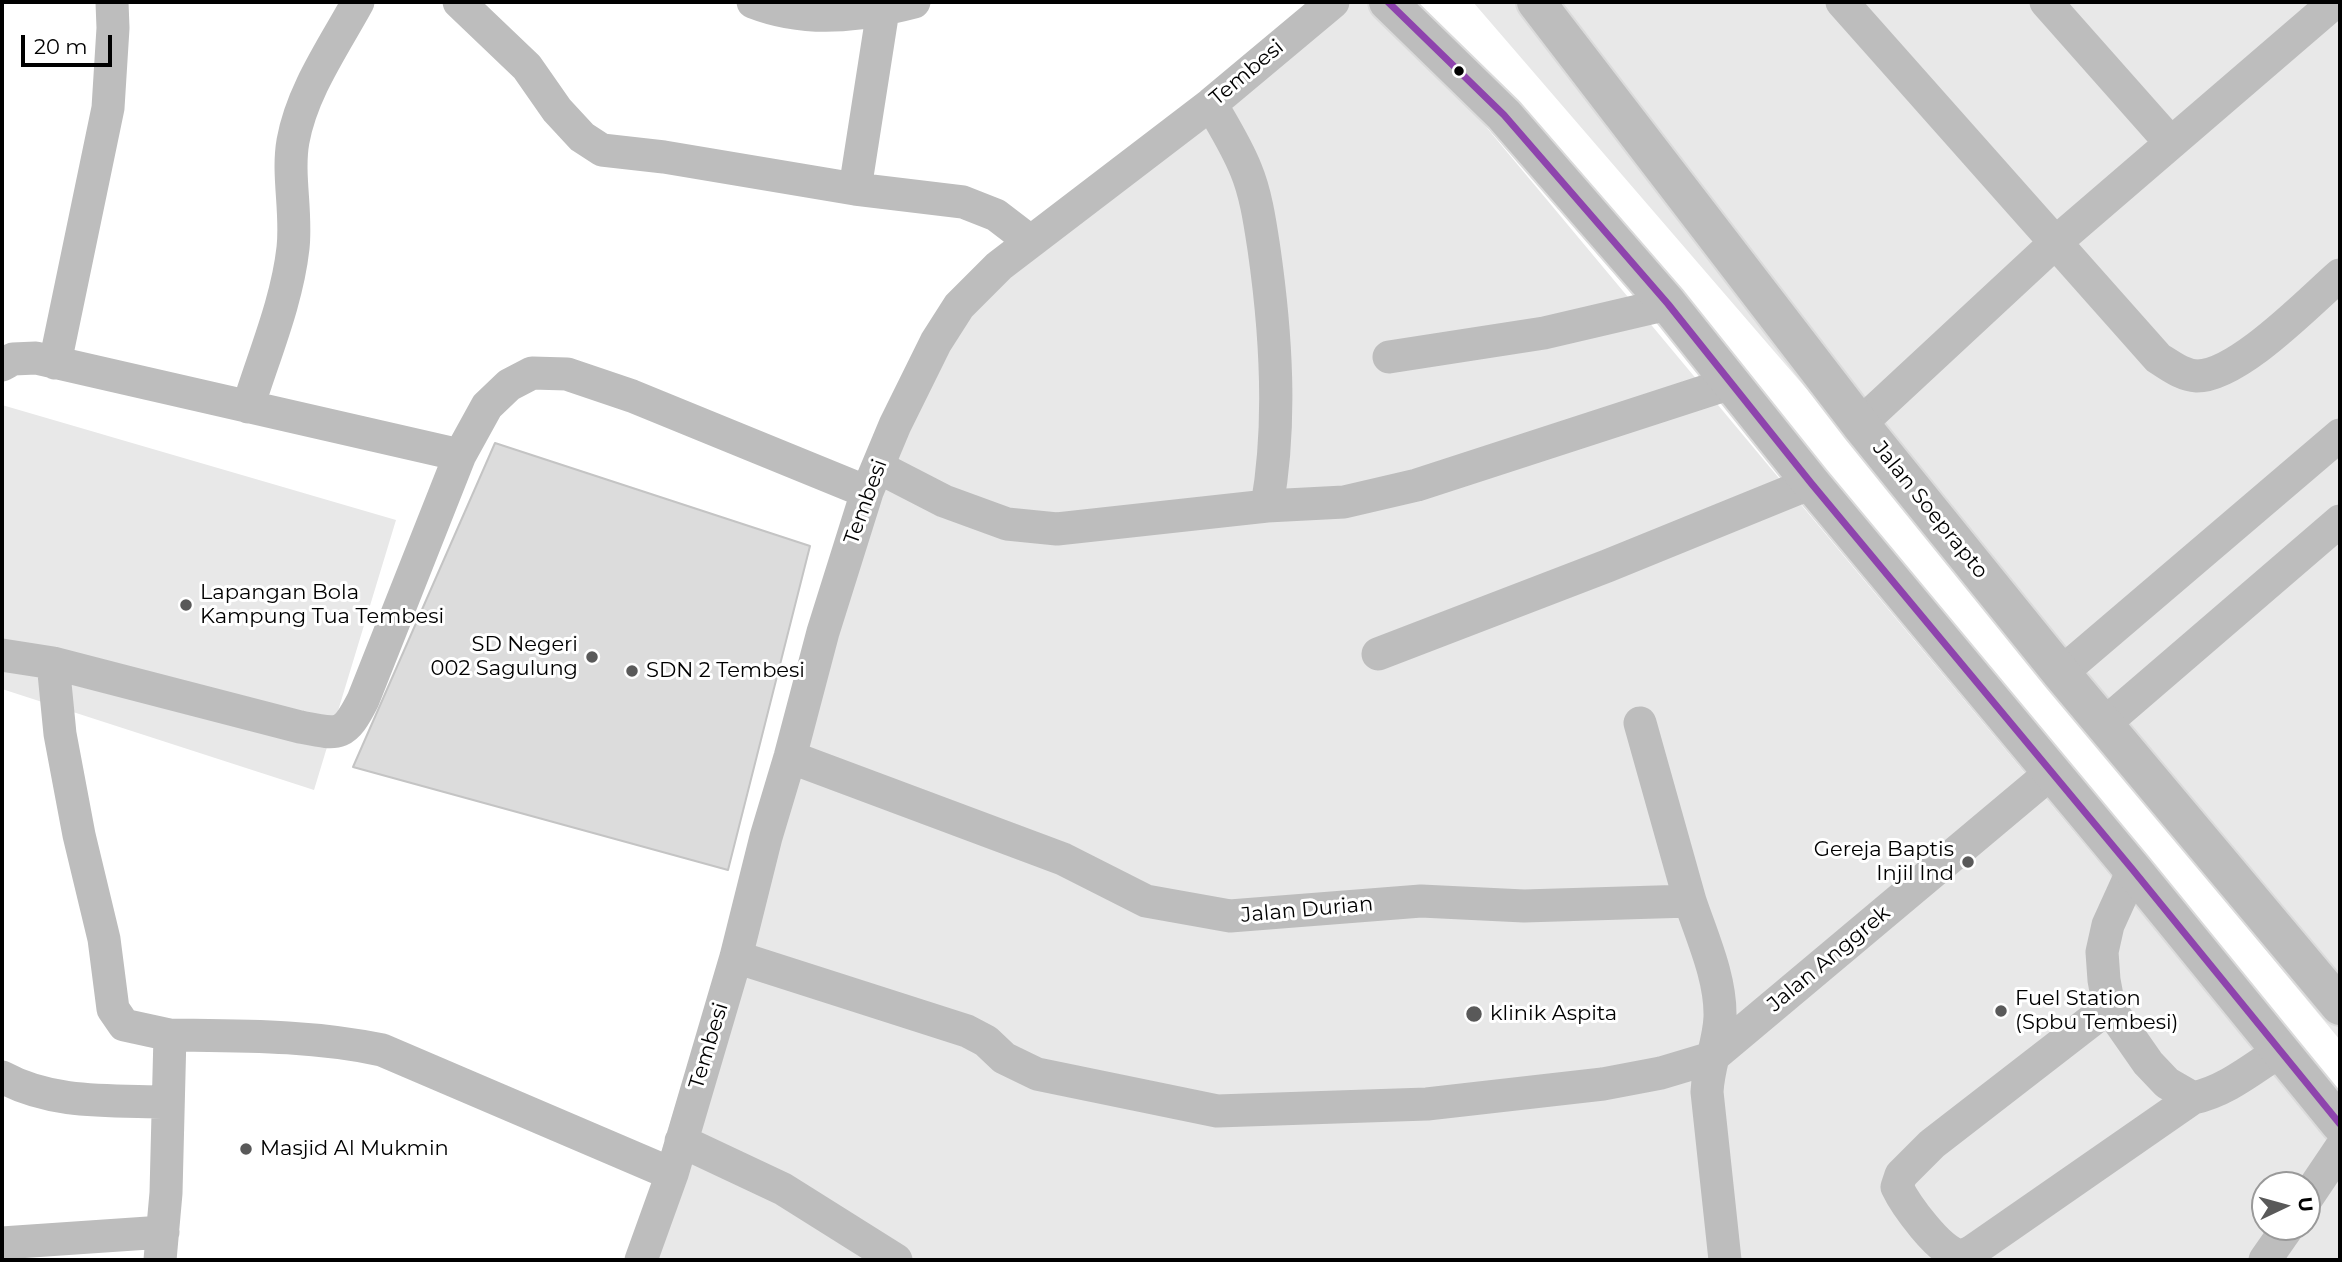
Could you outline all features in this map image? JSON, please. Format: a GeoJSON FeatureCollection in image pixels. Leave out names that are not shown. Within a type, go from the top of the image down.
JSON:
{"type":"FeatureCollection","features":[{"type":"Feature","properties":{"kind":"highway"},"geometry":{"type":"LineString","coordinates":[[1388,2],[1504,115],[1668,304],[1811,483],[2340,1124]]}},
{"type":"Feature","properties":{"kind":"highway","name":"Jalan Soeprapto"},"geometry":{"type":"LineString","coordinates":[[1536,2],[1860,424],[2104,724],[2340,1006]]}},
{"type":"Feature","properties":{"kind":"street"},"geometry":{"type":"LineString","coordinates":[[55,363],[108,108],[112,2]]}},
{"type":"Feature","properties":{"kind":"street"},"geometry":{"type":"LineString","coordinates":[[248,407],[286,288],[293,252],[293,141],[308,94],[358,2]]}},
{"type":"Feature","properties":{"kind":"street"},"geometry":{"type":"LineString","coordinates":[[460,2],[527,67],[557,110],[582,137],[601,150],[664,157],[855,189],[963,202],[996,215],[1030,241]]}},
{"type":"Feature","properties":{"kind":"street"},"geometry":{"type":"LineString","coordinates":[[753,2],[807,16],[850,16],[899,6],[855,189]]}},
{"type":"Feature","properties":{"kind":"street","name":"Tembesi"},"geometry":{"type":"LineString","coordinates":[[641,1260],[671,1174],[736,957],[823,632],[872,480],[936,342],[959,306],[999,266],[1211,104],[1333,2]]}},
{"type":"Feature","properties":{"kind":"street"},"geometry":{"type":"LineString","coordinates":[[1842,2],[2158,358],[2180,373],[2195,376],[2222,371],[2247,357],[2340,275]]}},
{"type":"Feature","properties":{"kind":"street"},"geometry":{"type":"LineString","coordinates":[[1860,424],[2056,242],[2335,2]]}},
{"type":"Feature","properties":{"kind":"street"},"geometry":{"type":"LineString","coordinates":[[2059,6],[2170,142]]}},
{"type":"Feature","properties":{"kind":"street"},"geometry":{"type":"LineString","coordinates":[[1211,104],[1247,171],[1260,222],[1275,363],[1275,436],[1267,506]]}},
{"type":"Feature","properties":{"kind":"street"},"geometry":{"type":"LineString","coordinates":[[1389,358],[1544,333],[1668,304]]}},
{"type":"Feature","properties":{"kind":"street"},"geometry":{"type":"LineString","coordinates":[[2,365],[24,357],[55,363],[460,455]]}},
{"type":"Feature","properties":{"kind":"street"},"geometry":{"type":"LineString","coordinates":[[2,655],[53,663],[300,727],[325,732],[345,729],[351,724],[363,700],[460,455],[487,405],[509,385],[532,373],[567,374],[1007,524],[1056,529],[1267,506],[1344,502],[1417,485],[1731,383]]}},
{"type":"Feature","properties":{"kind":"street"},"geometry":{"type":"LineString","coordinates":[[2062,673],[2340,435]]}},
{"type":"Feature","properties":{"kind":"street"},"geometry":{"type":"LineString","coordinates":[[1378,654],[1607,566],[1811,483]]}},
{"type":"Feature","properties":{"kind":"street"},"geometry":{"type":"LineString","coordinates":[[2104,724],[2340,521]]}},
{"type":"Feature","properties":{"kind":"street"},"geometry":{"type":"LineString","coordinates":[[53,663],[60,734],[79,835],[104,939],[113,1009],[124,1025],[170,1035],[340,1041],[382,1050],[671,1174]]}},
{"type":"Feature","properties":{"kind":"street"},"geometry":{"type":"LineString","coordinates":[[1640,723],[1690,901],[1715,978],[1720,1015],[1717,1041],[1707,1074],[1707,1092],[1725,1260]]}},
{"type":"Feature","properties":{"kind":"street","name":"Jalan Durian"},"geometry":{"type":"LineString","coordinates":[[790,757],[1063,859],[1146,901],[1230,916],[1421,901],[1524,906],[1690,901]]}},
{"type":"Feature","properties":{"kind":"street","name":"Jalan Anggrek"},"geometry":{"type":"LineString","coordinates":[[736,957],[967,1031],[986,1041],[1004,1058],[1037,1074],[1217,1111],[1427,1104],[1603,1084],[1661,1073],[1712,1058],[2052,772]]}},
{"type":"Feature","properties":{"kind":"street"},"geometry":{"type":"LineString","coordinates":[[2133,870],[2108,925],[2102,952],[2109,1007],[2148,1063],[2167,1083],[2193,1098]]}},
{"type":"Feature","properties":{"kind":"street"},"geometry":{"type":"LineString","coordinates":[[2109,1007],[1933,1144],[1901,1174],[1897,1187],[1903,1200],[1950,1252],[1959,1255],[1974,1251],[2193,1098],[2227,1086],[2280,1051]]}},
{"type":"Feature","properties":{"kind":"street"},"geometry":{"type":"LineString","coordinates":[[2,1243],[162,1246],[170,1035]]}},
{"type":"Feature","properties":{"kind":"street"},"geometry":{"type":"LineString","coordinates":[[2,1077],[48,1096],[85,1100],[167,1102]]}},
{"type":"Feature","properties":{"kind":"street"},"geometry":{"type":"LineString","coordinates":[[681,1141],[783,1189],[896,1260]]}},
{"type":"Feature","properties":{"kind":"street"},"geometry":{"type":"LineString","coordinates":[[2321,1177],[2340,1149]]}},
{"type":"Feature","properties":{"kind":"street"},"geometry":{"type":"LineString","coordinates":[[2265,1260],[2278,1241]]}},
{"type":"Feature","properties":{"kind":"shaded area"},"geometry":{"type":"Polygon","coordinates":[[[1345,2],[1382,2],[2340,1151],[2340,1260],[643,1260],[654,1176],[858,504],[960,308],[1345,2]]]}},
{"type":"Feature","properties":{"kind":"shaded area"},"geometry":{"type":"Polygon","coordinates":[[[1473,2],[2340,2],[2340,1040],[2059,700],[1848,437],[1473,2]]]}},
{"type":"Feature","properties":{"kind":"shaded area","name":"Lapangan Bola Kampung Tua Tembesi"},"geometry":{"type":"Polygon","coordinates":[[[2,405],[396,520],[314,790],[2,689],[2,405]]]}},
{"type":"Feature","properties":{"kind":"building","name":"SD Negeri 002 Sagulung"},"geometry":{"type":"Polygon","coordinates":[[[495,443],[810,546],[728,870],[353,767],[495,443]]]}},
{"type":"Feature","properties":{"kind":"transit line"},"geometry":{"type":"LineString","coordinates":[[1388,2],[1504,115],[1668,304],[1811,483],[2340,1124]]}},
{"type":"Feature","properties":{"kind":"place","name":"Lapangan Bola Kampung Tua Tembesi"},"geometry":{"type":"Point","coordinates":[186,605]}},
{"type":"Feature","properties":{"kind":"place","name":"SD Negeri 002 Sagulung"},"geometry":{"type":"Point","coordinates":[592,657]}},
{"type":"Feature","properties":{"kind":"place","name":"SDN 2 Tembesi"},"geometry":{"type":"Point","coordinates":[632,671]}},
{"type":"Feature","properties":{"kind":"place","name":"Gereja Baptis Injil Ind"},"geometry":{"type":"Point","coordinates":[1968,862]}},
{"type":"Feature","properties":{"kind":"place","name":"Fuel Station (Spbu Tembesi)"},"geometry":{"type":"Point","coordinates":[2001,1011]}},
{"type":"Feature","properties":{"kind":"place","name":"klinik Aspita"},"geometry":{"type":"Point","coordinates":[1474,1014]}},
{"type":"Feature","properties":{"kind":"place","name":"Masjid Al Mukmin"},"geometry":{"type":"Point","coordinates":[246,1149]}}]}
